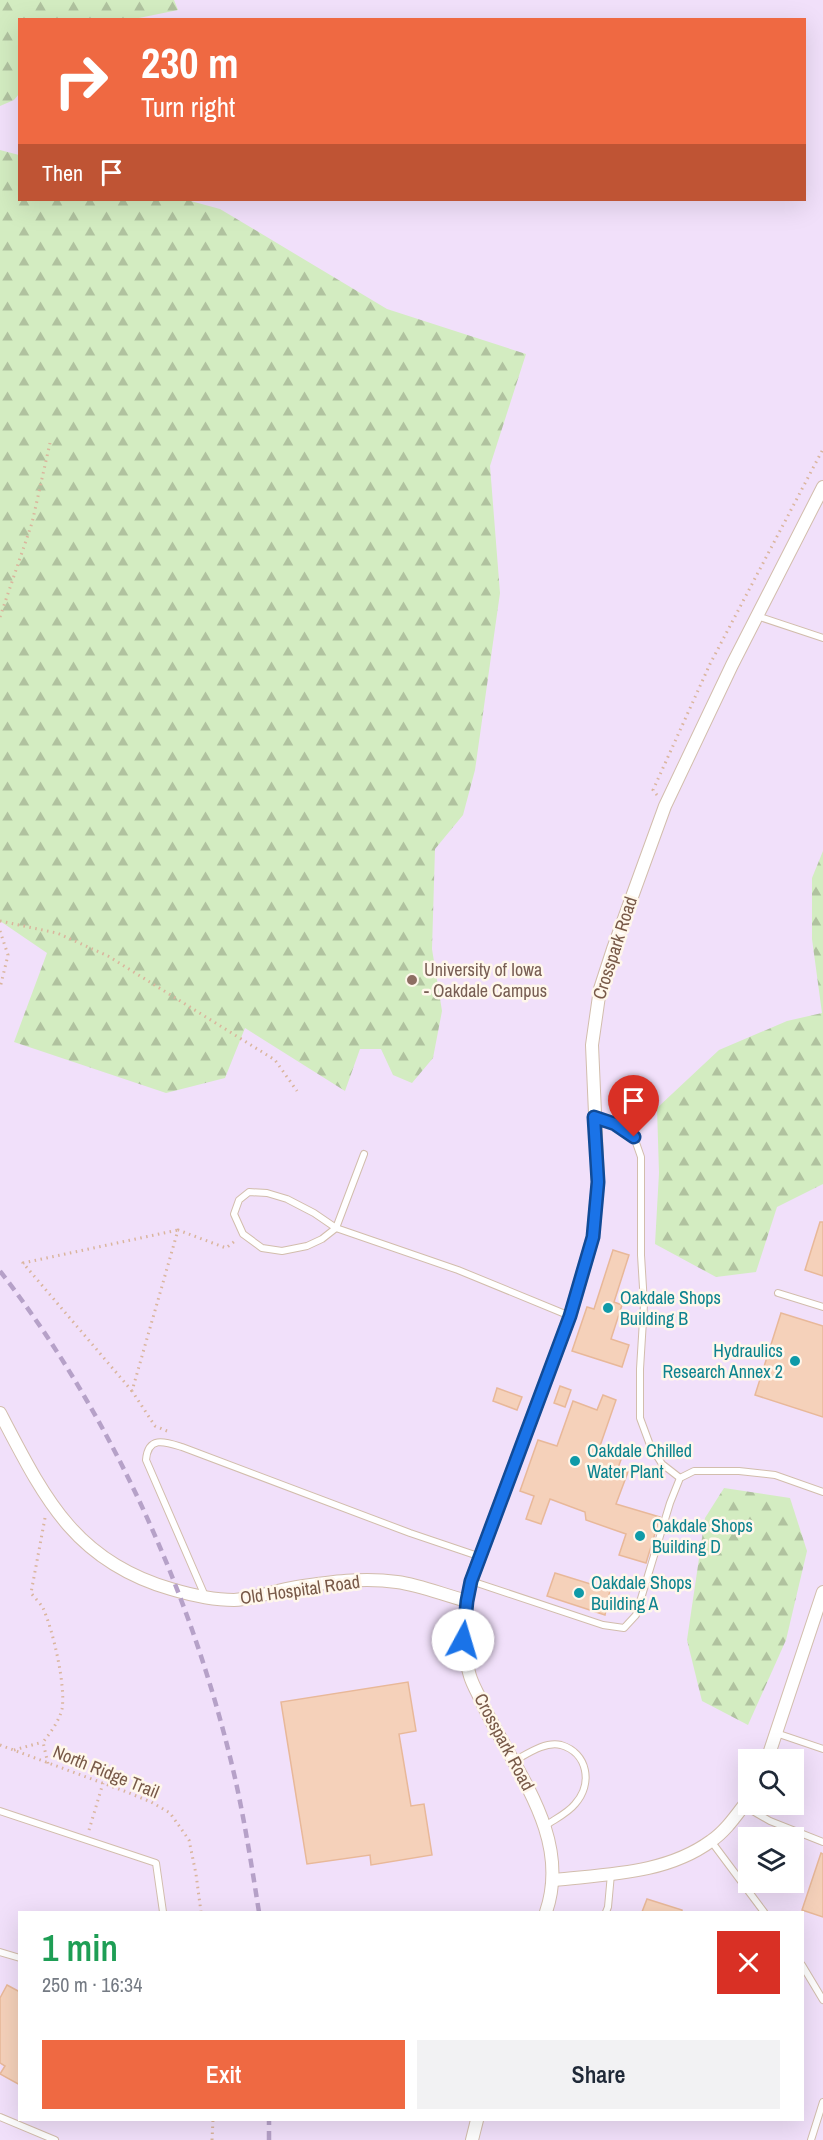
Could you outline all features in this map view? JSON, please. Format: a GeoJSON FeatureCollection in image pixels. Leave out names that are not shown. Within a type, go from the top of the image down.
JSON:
{"type":"FeatureCollection","features":[{"type":"Feature","properties":{"kind":"street","name":"Crosspark Road"},"geometry":{"type":"LineString","coordinates":[[546,1911],[552,1898],[554,1880],[545,1826],[537,1805],[494,1727],[470,1677],[463,1640],[467,1601],[471,1581],[570,1316],[594,1228],[598,1182],[592,1045],[600,989],[612,948],[665,806],[757,616],[823,487]]}},
{"type":"Feature","properties":{"kind":"street","name":"Old Hospital Road"},"geometry":{"type":"LineString","coordinates":[[0,1413],[35,1481],[70,1529],[93,1550],[121,1570],[149,1582],[205,1596],[235,1600],[294,1587],[353,1580],[398,1582],[467,1601]]}},
{"type":"Feature","properties":{"kind":"street"},"geometry":{"type":"LineString","coordinates":[[771,1749],[823,1592]]}},
{"type":"Feature","properties":{"kind":"street"},"geometry":{"type":"LineString","coordinates":[[554,1880],[611,1874],[671,1863],[711,1841],[738,1812]]}},
{"type":"Feature","properties":{"kind":"street"},"geometry":{"type":"LineString","coordinates":[[472,2140],[477,2121]]}},
{"type":"Feature","properties":{"kind":"lane"},"geometry":{"type":"LineString","coordinates":[[757,616],[823,638]]}},
{"type":"Feature","properties":{"kind":"lane"},"geometry":{"type":"LineString","coordinates":[[594,1117],[615,1124],[634,1137],[641,1157],[641,1255],[644,1304],[640,1418],[650,1445],[662,1464],[680,1478]]}},
{"type":"Feature","properties":{"kind":"lane"},"geometry":{"type":"LineString","coordinates":[[364,1154],[336,1228],[322,1239],[307,1246],[282,1251],[262,1248],[243,1234],[234,1214],[239,1200],[249,1192],[267,1193],[287,1199],[336,1228],[458,1270],[570,1316]]}},
{"type":"Feature","properties":{"kind":"lane"},"geometry":{"type":"LineString","coordinates":[[778,1293],[823,1307]]}},
{"type":"Feature","properties":{"kind":"lane"},"geometry":{"type":"LineString","coordinates":[[205,1596],[146,1460],[147,1452],[157,1442],[165,1442],[182,1448],[481,1557]]}},
{"type":"Feature","properties":{"kind":"lane"},"geometry":{"type":"LineString","coordinates":[[471,1581],[603,1625],[624,1628],[636,1615],[670,1503],[680,1478],[694,1472],[775,1475],[823,1492]]}},
{"type":"Feature","properties":{"kind":"lane"},"geometry":{"type":"LineString","coordinates":[[776,1733],[823,1749]]}},
{"type":"Feature","properties":{"kind":"lane"},"geometry":{"type":"LineString","coordinates":[[514,1761],[542,1746],[560,1745],[580,1756],[587,1773],[584,1788],[576,1804],[545,1826]]}},
{"type":"Feature","properties":{"kind":"lane"},"geometry":{"type":"LineString","coordinates":[[0,1811],[156,1863],[163,1911]]}},
{"type":"Feature","properties":{"kind":"lane"},"geometry":{"type":"LineString","coordinates":[[762,1815],[770,1821],[823,1842]]}},
{"type":"Feature","properties":{"kind":"lane"},"geometry":{"type":"LineString","coordinates":[[711,1841],[763,1911]]}},
{"type":"Feature","properties":{"kind":"lane"},"geometry":{"type":"LineString","coordinates":[[606,1911],[611,1874]]}},
{"type":"Feature","properties":{"kind":"lane"},"geometry":{"type":"LineString","coordinates":[[0,1952],[18,1957]]}},
{"type":"Feature","properties":{"kind":"lane"},"geometry":{"type":"LineString","coordinates":[[804,1968],[823,2000]]}},
{"type":"Feature","properties":{"kind":"lane"},"geometry":{"type":"LineString","coordinates":[[819,2140],[811,2139],[823,2102]]}},
{"type":"Feature","properties":{"kind":"lane"},"geometry":{"type":"LineString","coordinates":[[0,2117],[55,2140]]}},
{"type":"Feature","properties":{"kind":"path"},"geometry":{"type":"LineString","coordinates":[[0,617],[32,523],[50,443]]}},
{"type":"Feature","properties":{"kind":"path"},"geometry":{"type":"LineString","coordinates":[[665,806],[653,790],[714,655],[823,448]]}},
{"type":"Feature","properties":{"kind":"path"},"geometry":{"type":"LineString","coordinates":[[0,921],[57,933],[108,956],[275,1060],[297,1091]]}},
{"type":"Feature","properties":{"kind":"path"},"geometry":{"type":"LineString","coordinates":[[0,931],[8,955],[0,988]]}},
{"type":"Feature","properties":{"kind":"path"},"geometry":{"type":"LineString","coordinates":[[182,1448],[185,1438],[155,1426],[132,1391],[23,1263],[178,1230],[226,1248],[243,1234]]}},
{"type":"Feature","properties":{"kind":"path"},"geometry":{"type":"LineString","coordinates":[[132,1391],[178,1230]]}},
{"type":"Feature","properties":{"kind":"path"},"geometry":{"type":"LineString","coordinates":[[14,1750],[43,1742],[54,1728],[62,1710],[63,1690],[53,1637],[42,1607],[31,1593],[48,1500]]}},
{"type":"Feature","properties":{"kind":"path"},"geometry":{"type":"LineString","coordinates":[[43,1742],[48,1764]]}},
{"type":"Feature","properties":{"kind":"path","name":"North Ridge Trail"},"geometry":{"type":"LineString","coordinates":[[0,1745],[151,1802],[170,1814],[189,1840],[201,1911]]}},
{"type":"Feature","properties":{"kind":"path"},"geometry":{"type":"LineString","coordinates":[[86,1840],[103,1783]]}},
{"type":"Feature","properties":{"kind":"path"},"geometry":{"type":"LineString","coordinates":[[212,2140],[213,2121]]}},
{"type":"Feature","properties":{"kind":"shaded area","name":"University of Iowa - Oakdale Campus"},"geometry":{"type":"Polygon","coordinates":[[[14,0],[823,0],[823,2140],[0,2140],[0,45],[14,0]]]}},
{"type":"Feature","properties":{"kind":"green space"},"geometry":{"type":"Polygon","coordinates":[[[0,0],[174,0],[178,10],[139,18],[18,18],[18,95],[14,100],[0,106],[0,0]]]}},
{"type":"Feature","properties":{"kind":"green space"},"geometry":{"type":"Polygon","coordinates":[[[0,150],[18,155],[18,201],[191,201],[220,209],[387,309],[526,354],[490,466],[500,593],[475,770],[463,815],[435,849],[432,949],[442,1011],[433,1058],[412,1083],[393,1075],[381,1049],[360,1049],[345,1091],[245,1028],[225,1078],[166,1093],[14,1042],[47,953],[0,921],[0,150]]]}},
{"type":"Feature","properties":{"kind":"green space"},"geometry":{"type":"Polygon","coordinates":[[[823,851],[823,1184],[777,1207],[756,1272],[716,1277],[655,1244],[659,1173],[657,1108],[719,1050],[787,1021],[822,1013],[812,939],[812,878],[823,851]]]}},
{"type":"Feature","properties":{"kind":"green space"},"geometry":{"type":"Polygon","coordinates":[[[724,1488],[790,1498],[807,1551],[786,1640],[748,1725],[702,1701],[687,1640],[705,1518],[724,1488]]]}},
{"type":"Feature","properties":{"kind":"building"},"geometry":{"type":"Polygon","coordinates":[[[820,1222],[823,1222],[823,1276],[805,1270],[820,1222]]]}},
{"type":"Feature","properties":{"kind":"building","name":"Oakdale Shops Building B"},"geometry":{"type":"Polygon","coordinates":[[[613,1250],[629,1255],[614,1302],[622,1305],[611,1339],[629,1345],[622,1367],[572,1351],[587,1307],[594,1309],[613,1250]]]}},
{"type":"Feature","properties":{"kind":"building","name":"Hydraulics Research Annex 2"},"geometry":{"type":"Polygon","coordinates":[[[781,1313],[823,1326],[823,1417],[755,1395],[781,1313]]]}},
{"type":"Feature","properties":{"kind":"building"},"geometry":{"type":"Polygon","coordinates":[[[560,1386],[571,1390],[565,1407],[554,1403],[560,1386]]]}},
{"type":"Feature","properties":{"kind":"building"},"geometry":{"type":"Polygon","coordinates":[[[497,1388],[522,1397],[517,1410],[493,1401],[497,1388]]]}},
{"type":"Feature","properties":{"kind":"building","name":"Oakdale Chilled Water Plant"},"geometry":{"type":"Polygon","coordinates":[[[603,1395],[616,1400],[600,1446],[623,1454],[618,1468],[628,1472],[616,1504],[660,1517],[646,1563],[619,1555],[626,1534],[586,1520],[585,1512],[550,1499],[541,1524],[526,1519],[534,1496],[520,1491],[538,1440],[557,1446],[573,1401],[597,1410],[603,1395]]]}},
{"type":"Feature","properties":{"kind":"building","name":"Oakdale Shops Building A"},"geometry":{"type":"Polygon","coordinates":[[[555,1573],[610,1590],[605,1615],[547,1596],[555,1573]]]}},
{"type":"Feature","properties":{"kind":"building"},"geometry":{"type":"Polygon","coordinates":[[[408,1682],[416,1731],[399,1734],[411,1806],[424,1804],[432,1855],[371,1865],[370,1855],[307,1864],[281,1702],[408,1682]]]}},
{"type":"Feature","properties":{"kind":"building"},"geometry":{"type":"Polygon","coordinates":[[[821,1853],[823,1854],[823,1917],[802,1910],[821,1853]]]}},
{"type":"Feature","properties":{"kind":"building"},"geometry":{"type":"Polygon","coordinates":[[[647,1899],[682,1910],[682,1911],[642,1911],[647,1899]]]}},
{"type":"Feature","properties":{"kind":"building"},"geometry":{"type":"Polygon","coordinates":[[[7,1985],[18,1991],[18,2084],[0,2074],[5,2066],[0,2063],[0,1998],[7,1985]]]}},
{"type":"Feature","properties":{"kind":"railway"},"geometry":{"type":"LineString","coordinates":[[0,1271],[41,1327],[79,1387],[113,1448],[172,1577],[197,1644],[218,1711],[239,1795],[259,1911]]}},
{"type":"Feature","properties":{"kind":"railway"},"geometry":{"type":"LineString","coordinates":[[269,2121],[269,2140]]}},
{"type":"Feature","properties":{"kind":"place","name":"University of Iowa - Oakdale Campus"},"geometry":{"type":"Point","coordinates":[412,980]}},
{"type":"Feature","properties":{"kind":"place","name":"Oakdale Shops Building B"},"geometry":{"type":"Point","coordinates":[608,1308]}},
{"type":"Feature","properties":{"kind":"place","name":"Hydraulics Research Annex 2"},"geometry":{"type":"Point","coordinates":[795,1361]}},
{"type":"Feature","properties":{"kind":"place","name":"Oakdale Chilled Water Plant"},"geometry":{"type":"Point","coordinates":[575,1461]}},
{"type":"Feature","properties":{"kind":"place","name":"Oakdale Shops Building D"},"geometry":{"type":"Point","coordinates":[640,1536]}},
{"type":"Feature","properties":{"kind":"place","name":"Oakdale Shops Building A"},"geometry":{"type":"Point","coordinates":[579,1593]}},
{"type":"Feature","properties":{"kind":"route"},"geometry":{"type":"LineString","coordinates":[[463,1640],[471,1581],[570,1316],[593,1237],[598,1182],[594,1117],[615,1124],[634,1137]]}}]}
